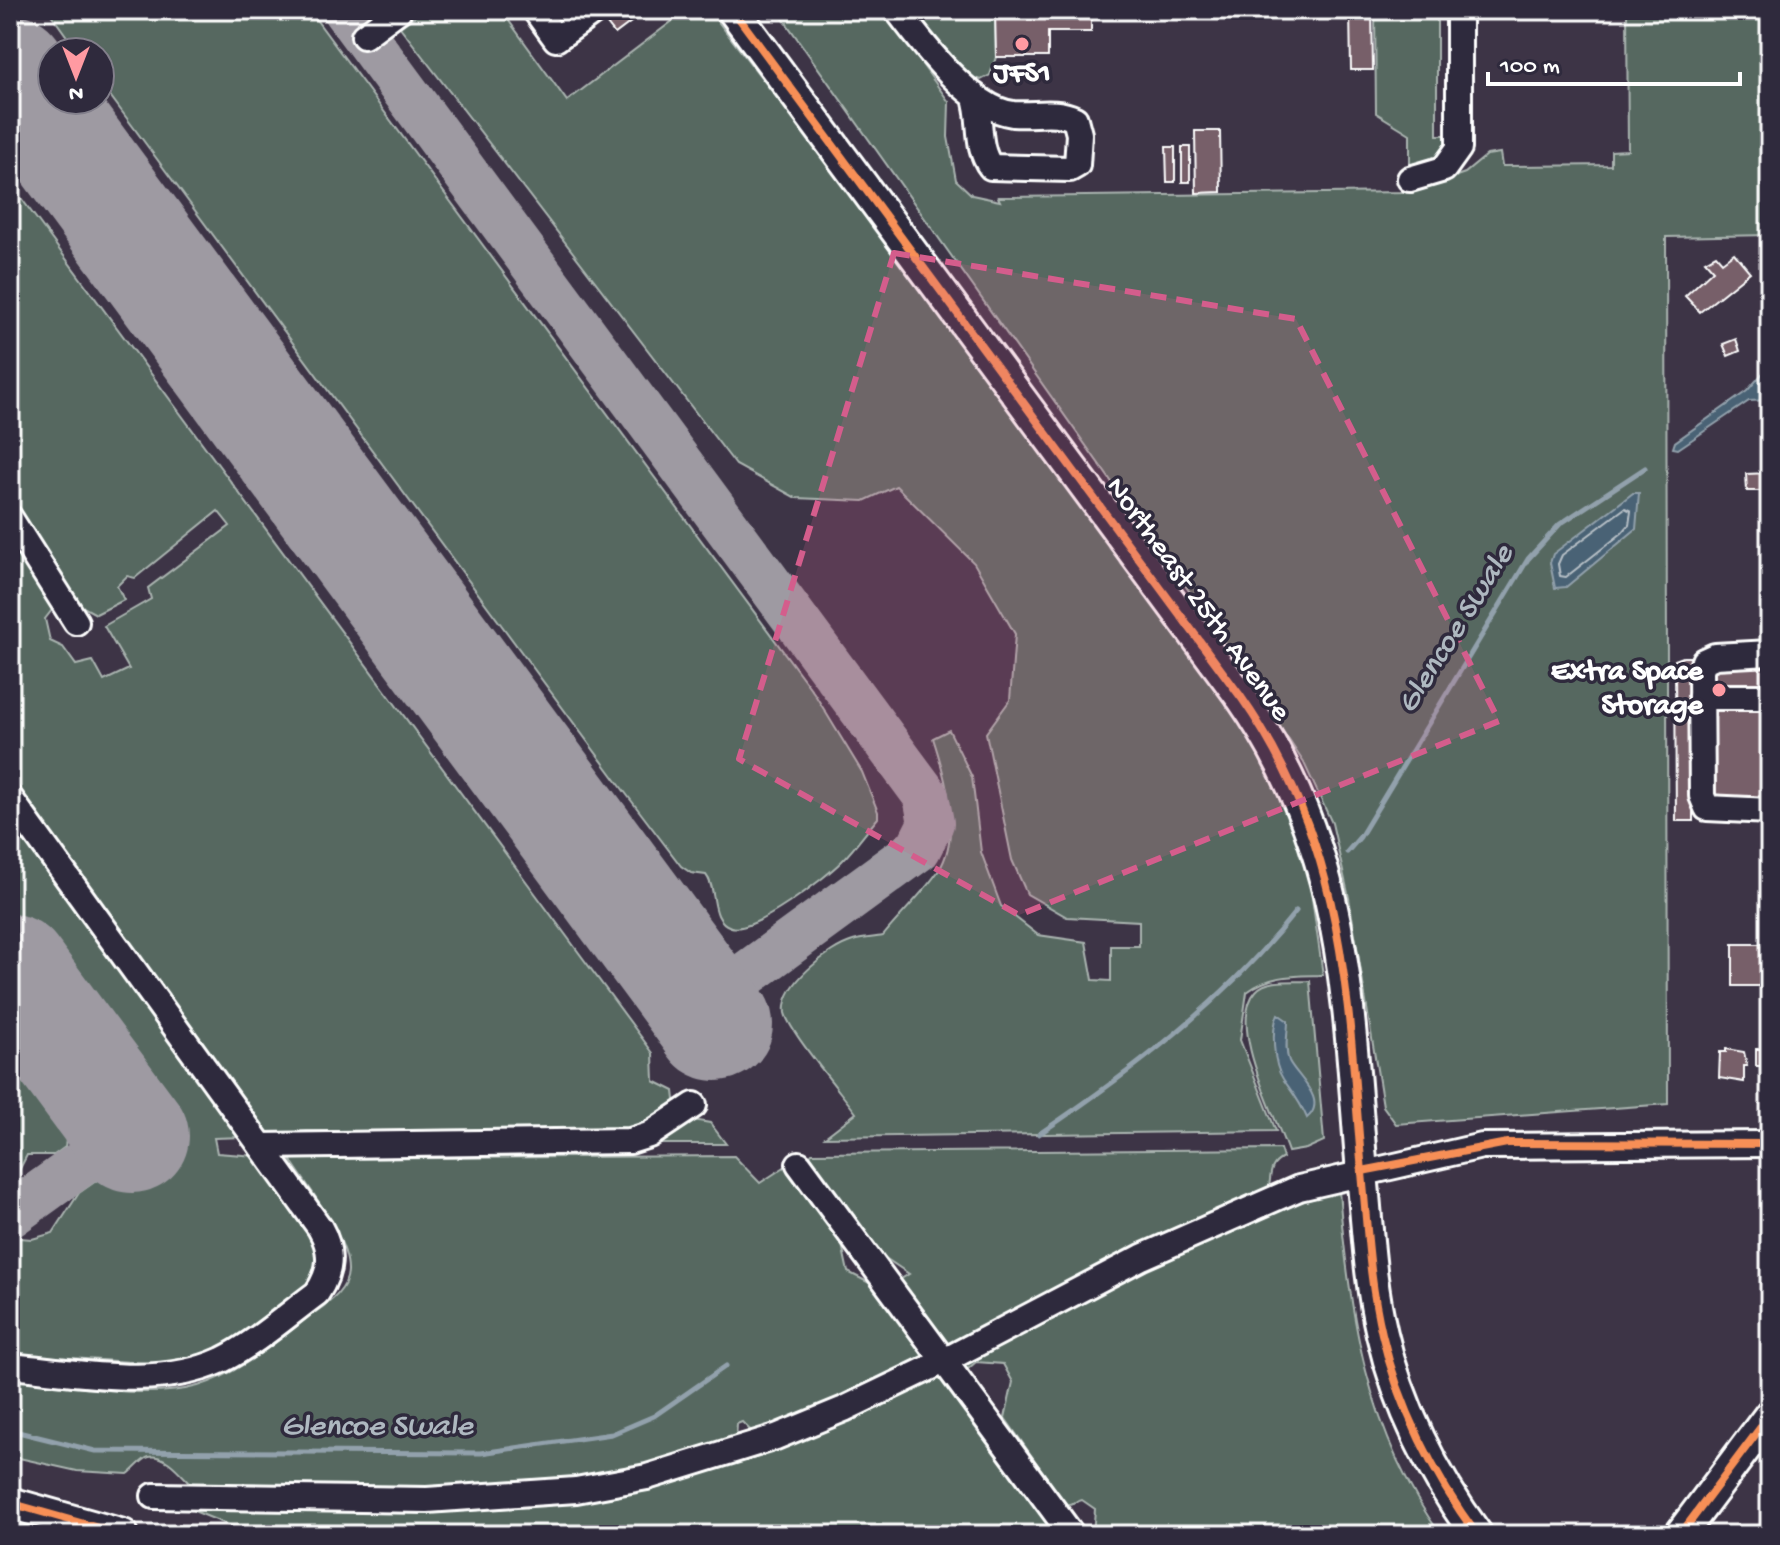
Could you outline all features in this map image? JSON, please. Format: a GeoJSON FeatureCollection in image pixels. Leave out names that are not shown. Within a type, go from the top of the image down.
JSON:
{"type":"FeatureCollection","features":[{"type":"Feature","properties":{"kind":"main road","name":"Northeast 25th Avenue"},"geometry":{"type":"LineString","coordinates":[[733,10],[1268,737],[1311,826],[1332,896],[1343,964],[1371,1270],[1388,1357],[1441,1478],[1477,1535]]}},
{"type":"Feature","properties":{"kind":"main road"},"geometry":{"type":"LineString","coordinates":[[1680,1535],[1770,1415]]}},
{"type":"Feature","properties":{"kind":"main road"},"geometry":{"type":"LineString","coordinates":[[10,1503],[123,1535]]}},
{"type":"Feature","properties":{"kind":"street"},"geometry":{"type":"LineString","coordinates":[[364,36],[399,10]]}},
{"type":"Feature","properties":{"kind":"street"},"geometry":{"type":"LineString","coordinates":[[535,10],[556,39],[596,10]]}},
{"type":"Feature","properties":{"kind":"street"},"geometry":{"type":"LineString","coordinates":[[897,10],[939,61],[990,107],[1005,112],[1065,114],[1075,119],[1079,134],[1077,165],[1070,169],[991,167],[980,145],[979,108],[974,95]]}},
{"type":"Feature","properties":{"kind":"street"},"geometry":{"type":"LineString","coordinates":[[1410,179],[1444,169],[1459,148],[1459,10]]}},
{"type":"Feature","properties":{"kind":"street"},"geometry":{"type":"LineString","coordinates":[[10,518],[76,622]]}},
{"type":"Feature","properties":{"kind":"street"},"geometry":{"type":"LineString","coordinates":[[1767,649],[1715,656],[1704,661],[1701,697],[1702,796],[1707,808],[1770,811]]}},
{"type":"Feature","properties":{"kind":"street"},"geometry":{"type":"LineString","coordinates":[[1701,697],[1770,697]]}},
{"type":"Feature","properties":{"kind":"street"},"geometry":{"type":"LineString","coordinates":[[10,798],[327,1240],[329,1268],[317,1293],[221,1360],[176,1374],[130,1377],[10,1366]]}},
{"type":"Feature","properties":{"kind":"street"},"geometry":{"type":"LineString","coordinates":[[261,1146],[630,1141],[649,1135],[694,1105]]}},
{"type":"Feature","properties":{"kind":"street"},"geometry":{"type":"LineString","coordinates":[[154,1496],[427,1500],[576,1490],[647,1477],[739,1450],[844,1409],[944,1361],[1142,1257],[1258,1204],[1362,1171],[1507,1143],[1770,1144]]}},
{"type":"Feature","properties":{"kind":"street"},"geometry":{"type":"LineString","coordinates":[[799,1164],[1072,1535]]}},
{"type":"Feature","properties":{"kind":"highlighted area"},"geometry":{"type":"Polygon","coordinates":[[[894,253],[1296,319],[1499,721],[1019,915],[739,759],[894,253]]]}},
{"type":"Feature","properties":{"kind":"green space"},"geometry":{"type":"Polygon","coordinates":[[[48,10],[309,10],[814,693],[862,772],[878,812],[878,818],[842,861],[772,914],[742,927],[724,923],[706,875],[691,873],[681,866],[116,104],[116,36],[67,36],[48,10]]]}},
{"type":"Feature","properties":{"kind":"green space"},"geometry":{"type":"Polygon","coordinates":[[[424,10],[501,10],[567,101],[687,10],[709,10],[839,178],[1228,700],[1278,782],[1308,870],[1323,975],[1274,979],[1247,992],[1240,1040],[1276,1131],[825,1137],[856,1113],[796,1034],[785,1013],[786,1002],[798,980],[820,959],[853,941],[883,936],[939,870],[946,855],[950,822],[946,786],[933,738],[949,730],[972,777],[981,852],[1001,906],[1038,935],[1086,942],[1093,980],[1111,981],[1111,946],[1139,946],[1139,921],[1067,917],[1027,894],[1012,860],[986,733],[1010,700],[1015,634],[974,563],[896,486],[864,501],[796,498],[736,465],[400,27],[424,10]]]}},
{"type":"Feature","properties":{"kind":"green space"},"geometry":{"type":"Polygon","coordinates":[[[777,10],[883,10],[949,102],[948,137],[956,180],[972,195],[1000,201],[998,197],[1410,192],[1465,173],[1487,155],[1500,153],[1502,166],[1611,165],[1611,151],[1628,150],[1627,10],[1770,10],[1770,235],[1666,237],[1668,1104],[1396,1124],[1383,1106],[1349,898],[1332,823],[1304,763],[1211,622],[777,10]]]}},
{"type":"Feature","properties":{"kind":"green space"},"geometry":{"type":"Polygon","coordinates":[[[913,10],[995,10],[996,57],[990,75],[981,80],[963,70],[944,51],[913,10]]]}},
{"type":"Feature","properties":{"kind":"green space"},"geometry":{"type":"Polygon","coordinates":[[[1375,10],[1437,10],[1437,135],[1453,135],[1449,156],[1410,169],[1410,134],[1376,113],[1375,10]]]}},
{"type":"Feature","properties":{"kind":"green space"},"geometry":{"type":"Polygon","coordinates":[[[10,183],[653,1053],[654,1081],[674,1091],[676,1109],[614,1138],[307,1131],[265,1135],[10,781],[10,540],[55,606],[45,619],[50,641],[63,647],[76,665],[93,661],[104,681],[129,669],[104,626],[151,599],[148,588],[230,526],[218,511],[135,578],[127,576],[117,586],[124,600],[96,614],[72,601],[10,502],[10,183]]]}},
{"type":"Feature","properties":{"kind":"green space"},"geometry":{"type":"Polygon","coordinates":[[[10,810],[244,1137],[214,1138],[217,1153],[256,1156],[312,1232],[320,1252],[318,1272],[304,1290],[213,1353],[161,1364],[10,1354],[10,1245],[20,1238],[32,1239],[53,1233],[79,1193],[170,1129],[157,1105],[10,908],[10,810]]]}},
{"type":"Feature","properties":{"kind":"green space"},"geometry":{"type":"Polygon","coordinates":[[[1310,981],[1324,1141],[1288,1152],[1256,1070],[1247,1025],[1248,1006],[1256,991],[1267,984],[1310,981]]]}},
{"type":"Feature","properties":{"kind":"green space"},"geometry":{"type":"Polygon","coordinates":[[[10,1030],[51,1085],[52,1116],[67,1132],[65,1147],[54,1155],[27,1155],[10,1188],[10,1030]]]}},
{"type":"Feature","properties":{"kind":"green space"},"geometry":{"type":"Polygon","coordinates":[[[693,1120],[710,1123],[726,1144],[650,1144],[693,1120]]]}},
{"type":"Feature","properties":{"kind":"green space"},"geometry":{"type":"Polygon","coordinates":[[[1280,1149],[1283,1158],[1272,1168],[1268,1192],[933,1358],[771,1432],[752,1432],[742,1422],[737,1424],[736,1441],[636,1472],[440,1492],[197,1490],[169,1463],[156,1457],[146,1458],[128,1474],[77,1471],[10,1456],[10,1379],[130,1392],[198,1386],[227,1374],[255,1357],[339,1293],[348,1271],[342,1244],[290,1159],[734,1156],[760,1183],[789,1164],[840,1235],[848,1272],[883,1290],[909,1274],[872,1249],[808,1158],[812,1153],[1280,1149]]]}},
{"type":"Feature","properties":{"kind":"green space"},"geometry":{"type":"Polygon","coordinates":[[[1339,1191],[1349,1282],[1366,1371],[1395,1456],[1441,1535],[1093,1535],[1095,1509],[1082,1500],[1066,1505],[1005,1418],[1013,1382],[1003,1364],[976,1362],[961,1375],[1060,1535],[253,1535],[189,1509],[416,1510],[724,1465],[1069,1301],[1281,1208],[1339,1191]]]}},
{"type":"Feature","properties":{"kind":"water"},"geometry":{"type":"Polygon","coordinates":[[[1770,365],[1770,400],[1749,401],[1678,449],[1673,448],[1675,442],[1747,391],[1770,365]]]}},
{"type":"Feature","properties":{"kind":"water"},"geometry":{"type":"Polygon","coordinates":[[[1633,493],[1639,493],[1636,529],[1566,587],[1555,588],[1550,563],[1553,554],[1633,493]]]}},
{"type":"Feature","properties":{"kind":"water"},"geometry":{"type":"Polygon","coordinates":[[[1278,1014],[1288,1021],[1286,1046],[1289,1061],[1313,1096],[1313,1111],[1307,1118],[1277,1065],[1274,1037],[1278,1014]]]}},
{"type":"Feature","properties":{"kind":"building"},"geometry":{"type":"Polygon","coordinates":[[[596,10],[647,10],[615,34],[596,10]]]}},
{"type":"Feature","properties":{"kind":"building","name":"JFS1"},"geometry":{"type":"Polygon","coordinates":[[[995,10],[1091,10],[1091,32],[1048,32],[1048,57],[996,57],[995,10]]]}},
{"type":"Feature","properties":{"kind":"building"},"geometry":{"type":"Polygon","coordinates":[[[1350,10],[1372,10],[1373,70],[1351,70],[1350,10]]]}},
{"type":"Feature","properties":{"kind":"building"},"geometry":{"type":"Polygon","coordinates":[[[1195,131],[1220,131],[1221,192],[1196,193],[1195,131]]]}},
{"type":"Feature","properties":{"kind":"building"},"geometry":{"type":"Polygon","coordinates":[[[1166,147],[1175,147],[1175,182],[1167,182],[1166,147]]]}},
{"type":"Feature","properties":{"kind":"building"},"geometry":{"type":"Polygon","coordinates":[[[1182,147],[1190,147],[1190,182],[1182,182],[1182,147]]]}},
{"type":"Feature","properties":{"kind":"building"},"geometry":{"type":"Polygon","coordinates":[[[1734,253],[1750,272],[1700,312],[1685,296],[1713,270],[1705,261],[1716,255],[1722,262],[1734,253]]]}},
{"type":"Feature","properties":{"kind":"building"},"geometry":{"type":"Polygon","coordinates":[[[1736,339],[1740,351],[1728,356],[1723,344],[1736,339]]]}},
{"type":"Feature","properties":{"kind":"building"},"geometry":{"type":"Polygon","coordinates":[[[1769,473],[1769,491],[1747,491],[1746,474],[1769,473]]]}},
{"type":"Feature","properties":{"kind":"building"},"geometry":{"type":"Polygon","coordinates":[[[1693,657],[1693,821],[1676,821],[1675,660],[1693,657]]]}},
{"type":"Feature","properties":{"kind":"building"},"geometry":{"type":"Polygon","coordinates":[[[1713,665],[1770,665],[1770,688],[1713,688],[1713,665]]]}},
{"type":"Feature","properties":{"kind":"building"},"geometry":{"type":"Polygon","coordinates":[[[1718,707],[1770,707],[1770,800],[1718,801],[1718,796],[1714,796],[1714,711],[1718,711],[1718,707]]]}},
{"type":"Feature","properties":{"kind":"building"},"geometry":{"type":"Polygon","coordinates":[[[1733,944],[1770,944],[1770,986],[1733,986],[1733,944]]]}},
{"type":"Feature","properties":{"kind":"building"},"geometry":{"type":"Polygon","coordinates":[[[1726,1049],[1744,1052],[1747,1066],[1744,1066],[1744,1082],[1719,1078],[1720,1052],[1726,1052],[1726,1049]]]}},
{"type":"Feature","properties":{"kind":"building"},"geometry":{"type":"Polygon","coordinates":[[[1756,1049],[1768,1049],[1768,1066],[1756,1066],[1756,1049]]]}},
{"type":"Feature","properties":{"kind":"waterway","name":"Glencoe Swale"},"geometry":{"type":"LineString","coordinates":[[1347,852],[1360,837],[1528,559],[1560,524],[1645,468]]}},
{"type":"Feature","properties":{"kind":"waterway","name":"Glencoe Swale"},"geometry":{"type":"LineString","coordinates":[[1039,1134],[1176,1033],[1239,975],[1296,911]]}},
{"type":"Feature","properties":{"kind":"waterway","name":"Glencoe Swale"},"geometry":{"type":"LineString","coordinates":[[10,1430],[95,1451],[481,1453],[612,1434],[654,1416],[726,1366]]}},
{"type":"Feature","properties":{"kind":"taxiway"},"geometry":{"type":"LineString","coordinates":[[345,10],[926,796],[931,823],[918,849],[703,1006]]}},
{"type":"Feature","properties":{"kind":"taxiway"},"geometry":{"type":"LineString","coordinates":[[10,1215],[128,1130]]}},
{"type":"Feature","properties":{"kind":"runway"},"geometry":{"type":"LineString","coordinates":[[10,70],[716,1024]]}},
{"type":"Feature","properties":{"kind":"runway"},"geometry":{"type":"LineString","coordinates":[[10,971],[132,1136]]}},
{"type":"Feature","properties":{"kind":"cycle path"},"geometry":{"type":"LineString","coordinates":[[733,10],[1241,697],[1277,756],[1305,816],[1324,876],[1338,937],[1347,999],[1370,1264],[1382,1334],[1398,1387],[1419,1439],[1446,1489],[1477,1535]]}},
{"type":"Feature","properties":{"kind":"cycle path"},"geometry":{"type":"LineString","coordinates":[[1362,1171],[1507,1143],[1770,1144]]}},
{"type":"Feature","properties":{"kind":"cycle path"},"geometry":{"type":"LineString","coordinates":[[1680,1535],[1770,1415]]}},
{"type":"Feature","properties":{"kind":"cycle path"},"geometry":{"type":"LineString","coordinates":[[10,1503],[123,1535]]}},
{"type":"Feature","properties":{"kind":"place","name":"JFS1"},"geometry":{"type":"Point","coordinates":[1022,44]}},
{"type":"Feature","properties":{"kind":"place","name":"Extra Space Storage"},"geometry":{"type":"Point","coordinates":[1719,690]}}]}
